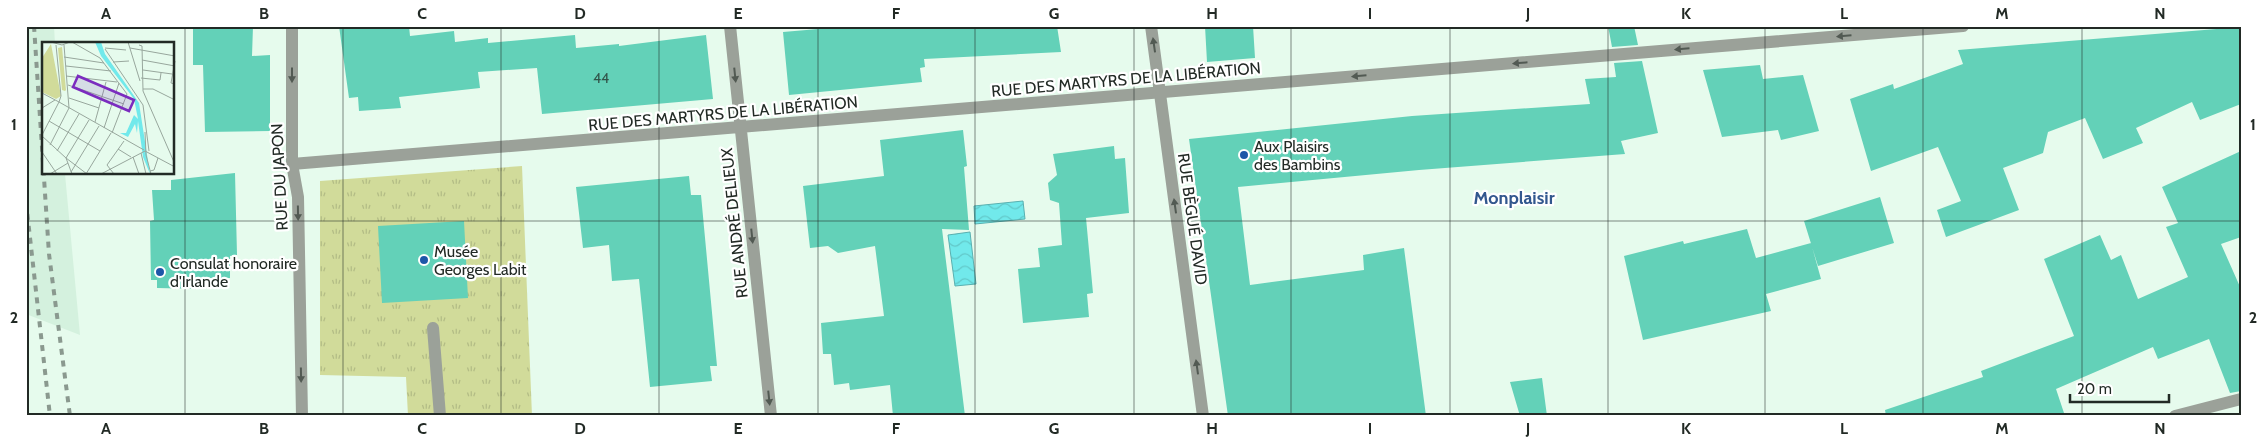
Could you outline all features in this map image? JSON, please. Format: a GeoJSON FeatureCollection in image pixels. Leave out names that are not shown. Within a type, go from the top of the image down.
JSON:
{"type":"FeatureCollection","features":[{"type":"Feature","properties":{"kind":"street","name":"RUE DU JAPON"},"geometry":{"type":"LineString","coordinates":[[292,26],[292,164],[298,196],[302,416]]}},
{"type":"Feature","properties":{"kind":"street","name":"RUE ANDRÉ DELIEUX"},"geometry":{"type":"LineString","coordinates":[[730,26],[771,416]]}},
{"type":"Feature","properties":{"kind":"street","name":"RUE BÈGUÉ DAVID"},"geometry":{"type":"LineString","coordinates":[[1151,26],[1203,416]]}},
{"type":"Feature","properties":{"kind":"street","name":"RUE DES MARTYRS DE LA LIBÉRATION"},"geometry":{"type":"LineString","coordinates":[[292,164],[1963,26]]}},
{"type":"Feature","properties":{"kind":"street"},"geometry":{"type":"LineString","coordinates":[[433,328],[440,416]]}},
{"type":"Feature","properties":{"kind":"street"},"geometry":{"type":"LineString","coordinates":[[2174,416],[2241,399]]}},
{"type":"Feature","properties":{"kind":"shaded area"},"geometry":{"type":"Polygon","coordinates":[[[26,26],[54,26],[55,42],[42,42],[42,175],[65,175],[80,335],[26,314],[26,26]]]}},
{"type":"Feature","properties":{"kind":"green space"},"geometry":{"type":"Polygon","coordinates":[[[522,166],[532,416],[408,416],[406,377],[320,375],[320,181],[522,166]]]}},
{"type":"Feature","properties":{"kind":"water"},"geometry":{"type":"Polygon","coordinates":[[[1023,201],[1025,219],[975,224],[974,206],[1023,201]]]}},
{"type":"Feature","properties":{"kind":"water"},"geometry":{"type":"Polygon","coordinates":[[[970,232],[976,284],[955,286],[948,235],[970,232]]]}},
{"type":"Feature","properties":{"kind":"building"},"geometry":{"type":"Polygon","coordinates":[[[193,26],[253,26],[252,56],[270,55],[270,131],[205,132],[203,65],[193,65],[193,26]]]}},
{"type":"Feature","properties":{"kind":"building"},"geometry":{"type":"Polygon","coordinates":[[[339,26],[409,26],[410,36],[454,31],[455,42],[488,38],[488,43],[575,35],[576,48],[619,44],[619,46],[706,35],[713,99],[542,114],[537,68],[478,72],[480,88],[399,97],[401,108],[359,111],[358,97],[349,98],[339,26]]]}},
{"type":"Feature","properties":{"kind":"building"},"geometry":{"type":"Polygon","coordinates":[[[853,26],[1057,26],[1061,52],[924,59],[925,67],[920,68],[922,82],[789,95],[783,32],[853,26]]]}},
{"type":"Feature","properties":{"kind":"building"},"geometry":{"type":"Polygon","coordinates":[[[1205,26],[1253,26],[1255,58],[1207,62],[1205,26]]]}},
{"type":"Feature","properties":{"kind":"building"},"geometry":{"type":"Polygon","coordinates":[[[1608,26],[1634,26],[1638,45],[1612,47],[1608,26]]]}},
{"type":"Feature","properties":{"kind":"building"},"geometry":{"type":"Polygon","coordinates":[[[2241,27],[2241,104],[2200,120],[2192,102],[2136,128],[2143,143],[2103,159],[2085,118],[2048,132],[2043,153],[2003,168],[2019,210],[1946,237],[1937,210],[1961,201],[1938,147],[1871,171],[1850,99],[1893,84],[1894,89],[1963,64],[1958,50],[2241,27]]]}},
{"type":"Feature","properties":{"kind":"building"},"geometry":{"type":"Polygon","coordinates":[[[1642,61],[1658,133],[1621,141],[1625,154],[1419,170],[1238,187],[1250,285],[1364,270],[1363,255],[1404,248],[1426,416],[1228,416],[1189,139],[1412,116],[1590,104],[1585,79],[1616,77],[1614,63],[1642,61]]]}},
{"type":"Feature","properties":{"kind":"building"},"geometry":{"type":"Polygon","coordinates":[[[1760,65],[1763,79],[1803,75],[1819,131],[1781,140],[1778,130],[1722,137],[1703,70],[1760,65]]]}},
{"type":"Feature","properties":{"kind":"building"},"geometry":{"type":"Polygon","coordinates":[[[963,130],[967,166],[964,167],[969,230],[942,229],[965,416],[893,416],[890,385],[850,390],[849,383],[834,385],[831,354],[823,354],[821,323],[884,316],[875,246],[838,253],[828,246],[810,248],[803,186],[884,176],[880,140],[963,130]]]}},
{"type":"Feature","properties":{"kind":"building"},"geometry":{"type":"Polygon","coordinates":[[[1114,146],[1115,159],[1125,158],[1129,213],[1086,218],[1093,293],[1087,294],[1089,317],[1023,323],[1018,269],[1040,267],[1038,248],[1062,245],[1059,203],[1050,200],[1048,183],[1057,175],[1053,154],[1114,146]]]}},
{"type":"Feature","properties":{"kind":"building"},"geometry":{"type":"Polygon","coordinates":[[[2241,151],[2241,237],[2221,244],[2241,289],[2241,391],[2230,393],[2209,339],[2158,359],[2153,347],[2056,389],[2065,416],[1886,416],[1885,410],[1983,377],[1981,371],[2074,336],[2044,259],[2100,235],[2111,260],[2121,255],[2138,299],[2188,277],[2166,227],[2178,223],[2162,187],[2241,151]]]}},
{"type":"Feature","properties":{"kind":"building"},"geometry":{"type":"Polygon","coordinates":[[[235,173],[237,255],[230,256],[230,278],[201,278],[200,289],[157,288],[157,280],[151,280],[150,221],[154,220],[152,190],[171,190],[171,180],[235,173]]]}},
{"type":"Feature","properties":{"kind":"building"},"geometry":{"type":"Polygon","coordinates":[[[689,176],[691,195],[701,195],[717,366],[710,366],[712,381],[650,387],[639,279],[612,281],[609,245],[583,248],[576,187],[689,176]]]}},
{"type":"Feature","properties":{"kind":"building"},"geometry":{"type":"Polygon","coordinates":[[[1880,197],[1894,243],[1818,266],[1804,221],[1880,197]]]}},
{"type":"Feature","properties":{"kind":"building","name":"Musée Georges Labit"},"geometry":{"type":"Polygon","coordinates":[[[464,221],[468,298],[382,303],[378,226],[464,221]]]}},
{"type":"Feature","properties":{"kind":"building"},"geometry":{"type":"Polygon","coordinates":[[[1747,229],[1756,258],[1811,243],[1821,279],[1766,294],[1771,311],[1643,340],[1624,256],[1683,241],[1684,244],[1747,229]]]}},
{"type":"Feature","properties":{"kind":"building"},"geometry":{"type":"Polygon","coordinates":[[[1542,378],[1547,416],[1520,416],[1510,382],[1542,378]]]}},
{"type":"Feature","properties":{"kind":"railway"},"geometry":{"type":"LineString","coordinates":[[34,26],[42,148]]}},
{"type":"Feature","properties":{"kind":"railway"},"geometry":{"type":"LineString","coordinates":[[44,175],[49,254],[70,416]]}},
{"type":"Feature","properties":{"kind":"railway"},"geometry":{"type":"LineString","coordinates":[[26,202],[50,416]]}},
{"type":"Feature","properties":{"kind":"place","name":"Aux Plaisirs des Bambins"},"geometry":{"type":"Point","coordinates":[1244,155]}},
{"type":"Feature","properties":{"kind":"place","name":"Musée Georges Labit"},"geometry":{"type":"Point","coordinates":[424,260]}},
{"type":"Feature","properties":{"kind":"place","name":"Consulat honoraire d'Irlande"},"geometry":{"type":"Point","coordinates":[160,272]}},
{"type":"Feature","properties":{"kind":"district","name":"Monplaisir"},"geometry":{"type":"Point","coordinates":[1514,198]}}]}
